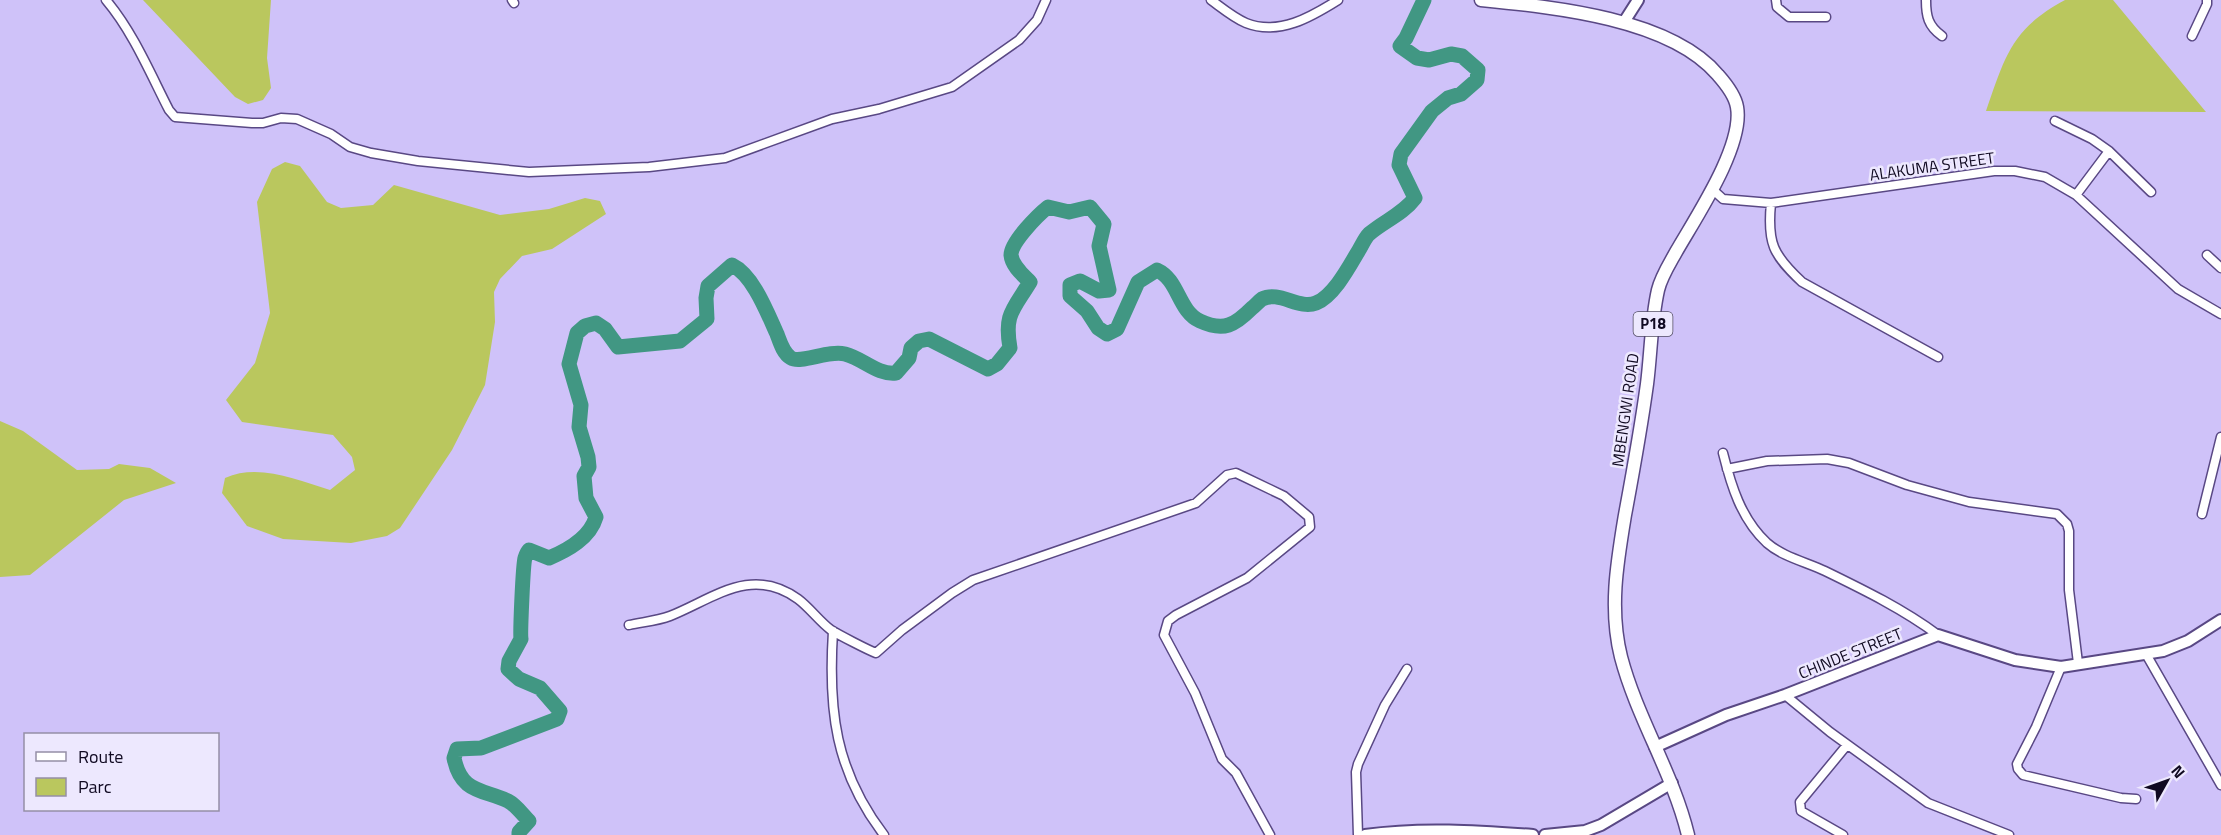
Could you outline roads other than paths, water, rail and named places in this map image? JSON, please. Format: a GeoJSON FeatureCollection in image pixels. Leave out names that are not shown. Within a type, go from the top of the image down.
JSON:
{"type":"FeatureCollection","features":[{"type":"Feature","properties":{"kind":"main road","name":"MBENGWI ROAD"},"geometry":{"type":"LineString","coordinates":[[1481,0],[1557,7],[1624,22],[1676,42],[1710,65],[1729,88],[1737,108],[1732,148],[1658,287],[1647,383],[1614,585],[1615,623],[1621,658],[1655,747],[1672,783],[1688,835]]}},
{"type":"Feature","properties":{"kind":"street"},"geometry":{"type":"LineString","coordinates":[[105,0],[118,15],[169,110],[176,117],[252,123],[263,123],[281,118],[297,119],[332,134],[350,147],[371,153],[426,162],[529,172],[649,166],[724,158],[832,119],[879,109],[943,90],[958,83],[1019,40],[1037,20],[1046,0]]}},
{"type":"Feature","properties":{"kind":"street"},"geometry":{"type":"LineString","coordinates":[[1210,0],[1244,22],[1261,28],[1282,27],[1317,13],[1338,0]]}},
{"type":"Feature","properties":{"kind":"street"},"geometry":{"type":"LineString","coordinates":[[1624,22],[1638,0]]}},
{"type":"Feature","properties":{"kind":"street"},"geometry":{"type":"LineString","coordinates":[[1776,0],[1777,7],[1789,17],[1826,17]]}},
{"type":"Feature","properties":{"kind":"street"},"geometry":{"type":"LineString","coordinates":[[1926,0],[1928,22],[1942,36]]}},
{"type":"Feature","properties":{"kind":"street"},"geometry":{"type":"LineString","coordinates":[[2192,36],[2207,0]]}},
{"type":"Feature","properties":{"kind":"street"},"geometry":{"type":"LineString","coordinates":[[2055,121],[2092,139],[2109,151],[2151,192]]}},
{"type":"Feature","properties":{"kind":"street"},"geometry":{"type":"LineString","coordinates":[[2076,195],[2109,151]]}},
{"type":"Feature","properties":{"kind":"street","name":"ALAKUMA STREET"},"geometry":{"type":"LineString","coordinates":[[1712,189],[1723,199],[1771,204],[1994,171],[2015,171],[2045,177],[2076,195],[2178,289],[2221,314]]}},
{"type":"Feature","properties":{"kind":"street"},"geometry":{"type":"LineString","coordinates":[[1771,204],[1768,228],[1774,250],[1786,268],[1802,282],[1938,357]]}},
{"type":"Feature","properties":{"kind":"street"},"geometry":{"type":"LineString","coordinates":[[2207,255],[2221,268]]}},
{"type":"Feature","properties":{"kind":"street"},"geometry":{"type":"LineString","coordinates":[[2202,514],[2221,437]]}},
{"type":"Feature","properties":{"kind":"street"},"geometry":{"type":"LineString","coordinates":[[1723,453],[1735,496],[1756,531],[1768,544],[1900,609],[1938,635],[2015,660],[2061,667],[2163,651],[2188,641],[2221,620]]}},
{"type":"Feature","properties":{"kind":"street"},"geometry":{"type":"LineString","coordinates":[[1727,468],[1767,461],[1827,459],[1849,463],[1907,485],[1969,502],[2057,514],[2067,524],[2069,531],[2069,590],[2078,663]]}},
{"type":"Feature","properties":{"kind":"street"},"geometry":{"type":"LineString","coordinates":[[630,625],[669,616],[700,600],[739,586],[768,585],[787,591],[806,605],[833,631],[876,653],[935,605],[973,580],[1196,503],[1217,483],[1232,473],[1245,476],[1284,496],[1309,517],[1310,526],[1247,578],[1176,615],[1168,621],[1164,635],[1195,693],[1222,759],[1236,773],[1270,835]]}},
{"type":"Feature","properties":{"kind":"street"},"geometry":{"type":"LineString","coordinates":[[833,631],[830,670],[831,699],[839,748],[849,777],[866,811],[884,835]]}},
{"type":"Feature","properties":{"kind":"street","name":"CHINDE STREET"},"geometry":{"type":"LineString","coordinates":[[1655,747],[1726,715],[1785,695],[1938,635]]}},
{"type":"Feature","properties":{"kind":"street"},"geometry":{"type":"LineString","coordinates":[[2146,654],[2221,785]]}},
{"type":"Feature","properties":{"kind":"street"},"geometry":{"type":"LineString","coordinates":[[2061,667],[2036,727],[2017,764],[2018,769],[2023,775],[2121,798],[2136,799]]}},
{"type":"Feature","properties":{"kind":"street"},"geometry":{"type":"LineString","coordinates":[[1358,835],[1356,772],[1358,764],[1385,705],[1407,669]]}},
{"type":"Feature","properties":{"kind":"street"},"geometry":{"type":"LineString","coordinates":[[1785,695],[1847,745],[1928,803],[2009,835]]}},
{"type":"Feature","properties":{"kind":"street"},"geometry":{"type":"LineString","coordinates":[[1843,835],[1801,811],[1800,802],[1847,745]]}},
{"type":"Feature","properties":{"kind":"street"},"geometry":{"type":"LineString","coordinates":[[1545,835],[1585,831],[1601,825],[1672,783]]}},
{"type":"Feature","properties":{"kind":"street"},"geometry":{"type":"LineString","coordinates":[[1365,835],[1434,829],[1533,835]]}},
{"type":"Feature","properties":{"kind":"waterway"},"geometry":{"type":"LineString","coordinates":[[519,835],[529,821],[511,803],[467,784],[457,769],[454,758],[457,749],[481,748],[557,719],[560,711],[540,688],[519,679],[508,669],[509,661],[521,639],[523,572],[527,553],[529,550],[549,558],[564,551],[584,537],[596,517],[586,498],[584,476],[589,467],[588,457],[579,427],[581,405],[569,364],[577,333],[585,326],[596,323],[605,329],[618,347],[680,341],[707,319],[708,286],[732,265],[740,270],[753,285],[782,347],[791,358],[801,359],[838,353],[852,356],[883,372],[896,373],[909,358],[911,348],[919,341],[929,339],[988,369],[997,364],[1010,348],[1008,327],[1011,313],[1030,282],[1013,263],[1012,250],[1026,229],[1048,207],[1069,212],[1090,207],[1104,224],[1099,246],[1109,290],[1099,291],[1080,281],[1070,285],[1070,296],[1087,311],[1098,328],[1107,334],[1117,329],[1138,282],[1157,270],[1170,281],[1193,316],[1216,326],[1229,325],[1246,314],[1262,299],[1269,297],[1303,304],[1316,303],[1335,287],[1369,234],[1405,209],[1415,198],[1399,165],[1401,154],[1432,111],[1448,98],[1461,94],[1477,80],[1478,70],[1462,56],[1451,54],[1429,60],[1417,58],[1400,46],[1424,0]]}}]}
